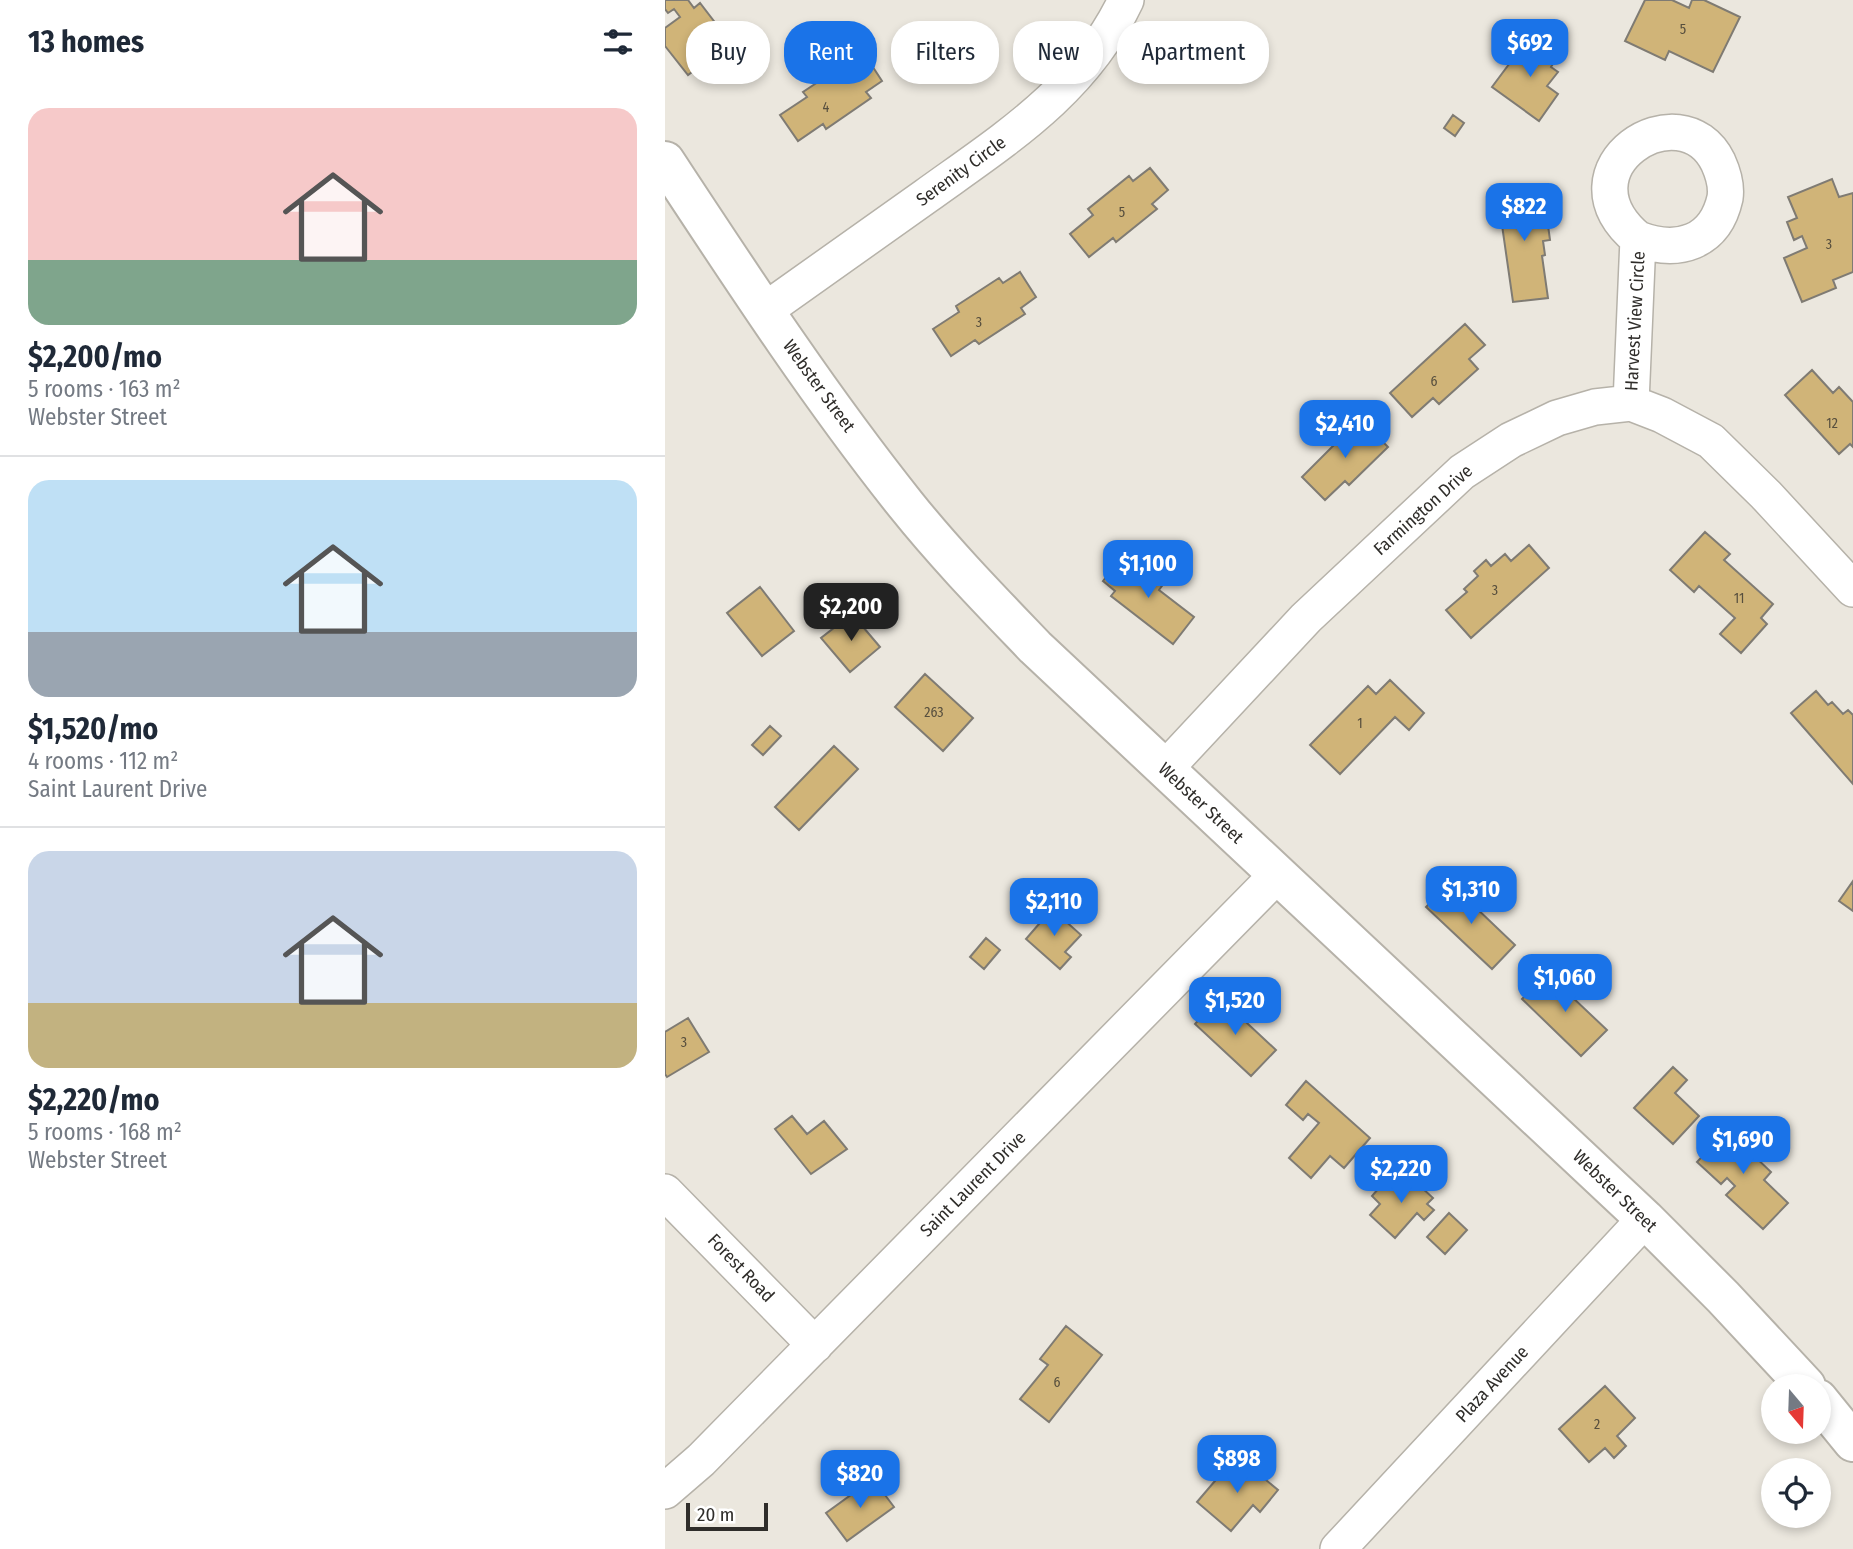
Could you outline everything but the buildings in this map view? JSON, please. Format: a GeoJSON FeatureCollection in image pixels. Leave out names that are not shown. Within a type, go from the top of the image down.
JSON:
{"type":"FeatureCollection","features":[{"type":"Feature","properties":{"kind":"main road","name":"Webster Street"},"geometry":{"type":"LineString","coordinates":[[665,161],[764,311],[906,505],[969,578],[1035,647],[1646,1219],[1795,1374]]}},
{"type":"Feature","properties":{"kind":"main road"},"geometry":{"type":"LineString","coordinates":[[1831,1415],[1853,1442]]}},
{"type":"Feature","properties":{"kind":"street","name":"Serenity Circle"},"geometry":{"type":"LineString","coordinates":[[764,311],[1007,138],[1057,97],[1098,50],[1126,0]]}},
{"type":"Feature","properties":{"kind":"street","name":"Harvest View Circle"},"geometry":{"type":"LineString","coordinates":[[1631,403],[1638,239]]}},
{"type":"Feature","properties":{"kind":"street","name":"Farmington Drive"},"geometry":{"type":"LineString","coordinates":[[1165,769],[1306,618],[1462,472],[1511,440],[1557,418],[1595,407],[1631,403],[1662,415],[1710,441],[1766,495],[1853,589]]}},
{"type":"Feature","properties":{"kind":"street","name":"Saint Laurent Drive"},"geometry":{"type":"LineString","coordinates":[[665,1491],[701,1460],[1278,874]]}},
{"type":"Feature","properties":{"kind":"street","name":"Forest Road"},"geometry":{"type":"LineString","coordinates":[[665,1192],[815,1345]]}},
{"type":"Feature","properties":{"kind":"street","name":"Plaza Avenue"},"geometry":{"type":"LineString","coordinates":[[1338,1549],[1646,1219]]}}]}
